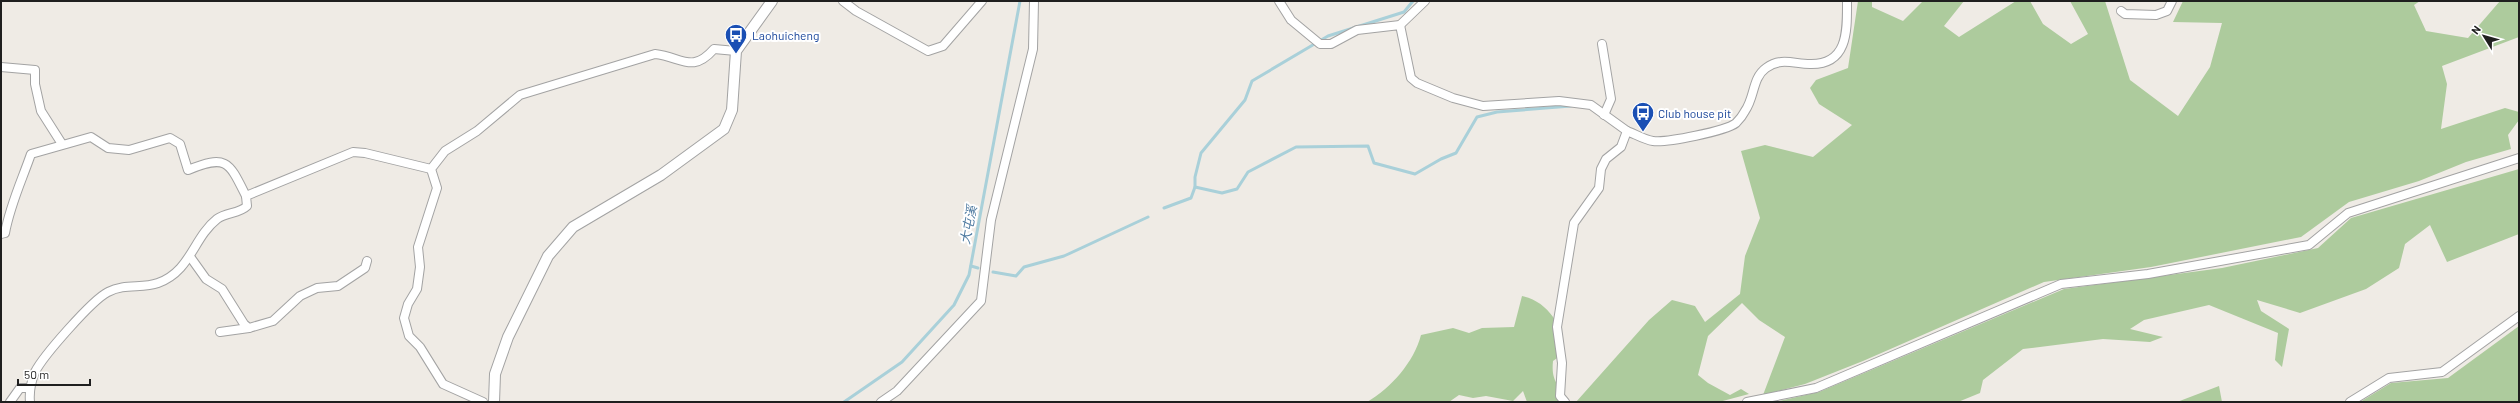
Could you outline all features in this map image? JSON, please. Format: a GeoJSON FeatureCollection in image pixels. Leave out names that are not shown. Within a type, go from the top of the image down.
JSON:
{"type":"FeatureCollection","features":[{"type":"Feature","properties":{"kind":"street"},"geometry":{"type":"LineString","coordinates":[[494,402],[494,374],[508,337],[548,256],[573,227],[661,175],[724,129],[732,110],[736,52],[772,1]]}},
{"type":"Feature","properties":{"kind":"street"},"geometry":{"type":"LineString","coordinates":[[843,1],[856,11],[928,51],[943,46],[982,1]]}},
{"type":"Feature","properties":{"kind":"street"},"geometry":{"type":"LineString","coordinates":[[881,402],[897,391],[980,301],[991,220],[1033,49],[1034,1]]}},
{"type":"Feature","properties":{"kind":"street"},"geometry":{"type":"LineString","coordinates":[[1279,1],[1291,20],[1320,44],[1331,44],[1357,30],[1400,25],[1425,1]]}},
{"type":"Feature","properties":{"kind":"street"},"geometry":{"type":"LineString","coordinates":[[1400,25],[1411,78],[1417,83],[1453,98],[1483,106],[1559,102],[1591,105],[1627,131],[1653,141],[1692,137],[1736,123],[1754,97],[1754,84],[1766,68],[1778,62],[1810,64],[1831,59],[1844,45],[1847,37],[1847,1]]}},
{"type":"Feature","properties":{"kind":"street"},"geometry":{"type":"LineString","coordinates":[[2121,11],[2126,14],[2156,14],[2167,11],[2172,1]]}},
{"type":"Feature","properties":{"kind":"street"},"geometry":{"type":"LineString","coordinates":[[1602,44],[1611,99],[1604,115]]}},
{"type":"Feature","properties":{"kind":"street"},"geometry":{"type":"LineString","coordinates":[[430,169],[445,151],[477,131],[520,95],[655,54],[670,56],[684,64],[704,60],[714,49],[736,52]]}},
{"type":"Feature","properties":{"kind":"street"},"geometry":{"type":"LineString","coordinates":[[1,67],[36,70],[35,84],[41,111],[62,144]]}},
{"type":"Feature","properties":{"kind":"street"},"geometry":{"type":"LineString","coordinates":[[1565,402],[1560,396],[1562,363],[1557,327],[1574,223],[1599,188],[1606,159],[1621,147],[1627,131]]}},
{"type":"Feature","properties":{"kind":"street"},"geometry":{"type":"LineString","coordinates":[[1,234],[6,233],[9,208],[19,190],[30,154],[91,137],[108,148],[129,150],[170,138],[180,144],[188,170],[208,162],[225,163],[232,167],[246,196],[247,206],[243,210],[218,218],[204,234],[191,258],[180,270],[158,283],[125,286],[107,292],[80,314],[36,372],[30,388],[30,402]]}},
{"type":"Feature","properties":{"kind":"street"},"geometry":{"type":"LineString","coordinates":[[246,196],[353,152],[365,152],[430,169]]}},
{"type":"Feature","properties":{"kind":"street"},"geometry":{"type":"LineString","coordinates":[[1747,402],[1816,388],[2061,284],[2148,274],[2309,245],[2348,213],[2519,158]]}},
{"type":"Feature","properties":{"kind":"street"},"geometry":{"type":"LineString","coordinates":[[430,169],[437,188],[418,247],[420,267],[417,289],[408,304],[404,318],[409,336],[420,347],[443,384],[483,402]]}},
{"type":"Feature","properties":{"kind":"street"},"geometry":{"type":"LineString","coordinates":[[191,258],[206,279],[222,289],[244,324],[249,328]]}},
{"type":"Feature","properties":{"kind":"street"},"geometry":{"type":"LineString","coordinates":[[220,332],[249,328],[273,322],[300,296],[317,288],[338,286],[365,268],[367,261]]}},
{"type":"Feature","properties":{"kind":"street"},"geometry":{"type":"LineString","coordinates":[[2350,402],[2390,378],[2442,372],[2519,316]]}},
{"type":"Feature","properties":{"kind":"street"},"geometry":{"type":"LineString","coordinates":[[10,402],[20,388],[30,388]]}},
{"type":"Feature","properties":{"kind":"green space"},"geometry":{"type":"Polygon","coordinates":[[[1858,1],[1872,1],[1872,7],[1903,21],[1923,1],[1964,1],[1944,26],[1959,37],[2016,1],[2030,1],[2043,24],[2071,44],[2088,34],[2070,1],[2105,1],[2130,80],[2178,116],[2210,67],[2222,23],[2173,22],[2183,1],[2420,1],[2414,5],[2426,31],[2468,38],[2500,1],[2519,1],[2519,37],[2442,66],[2447,84],[2441,129],[2505,108],[2519,112],[2519,120],[2508,135],[2511,149],[2466,162],[2419,181],[2349,202],[2301,237],[2151,267],[2044,282],[1863,361],[1805,384],[1763,395],[1785,337],[1759,320],[1742,303],[1708,336],[1698,375],[1708,383],[1730,395],[1741,389],[1749,394],[1719,402],[1576,402],[1649,320],[1672,300],[1695,306],[1705,322],[1740,294],[1745,256],[1760,218],[1741,151],[1765,145],[1813,157],[1852,125],[1819,104],[1810,88],[1816,80],[1848,68],[1858,1]]]}},
{"type":"Feature","properties":{"kind":"green space"},"geometry":{"type":"Polygon","coordinates":[[[2519,169],[2519,234],[2447,262],[2430,225],[2405,244],[2399,268],[2366,289],[2300,313],[2257,300],[2261,311],[2289,329],[2282,367],[2275,360],[2278,333],[2209,305],[2144,320],[2130,329],[2163,337],[2150,342],[2103,339],[2023,349],[1983,380],[1980,393],[1958,402],[1775,402],[1819,392],[2064,289],[2222,268],[2318,248],[2351,218],[2519,169]]]}},
{"type":"Feature","properties":{"kind":"green space"},"geometry":{"type":"Polygon","coordinates":[[[1522,296],[1540,304],[1547,310],[1558,325],[1562,334],[1564,353],[1553,361],[1554,377],[1563,399],[1559,402],[1527,402],[1523,391],[1513,401],[1486,396],[1473,398],[1459,395],[1449,402],[1367,402],[1393,382],[1413,355],[1421,335],[1453,328],[1469,333],[1482,328],[1514,327],[1522,296]]]}},
{"type":"Feature","properties":{"kind":"green space"},"geometry":{"type":"Polygon","coordinates":[[[2519,326],[2519,402],[2360,402],[2391,383],[2448,378],[2519,326]]]}},
{"type":"Feature","properties":{"kind":"green space"},"geometry":{"type":"Polygon","coordinates":[[[2219,386],[2222,402],[2177,402],[2219,386]]]}},
{"type":"Feature","properties":{"kind":"waterway","name":"大屯溪"},"geometry":{"type":"LineString","coordinates":[[844,402],[902,362],[954,305],[969,275],[1020,1]]}},
{"type":"Feature","properties":{"kind":"waterway"},"geometry":{"type":"LineString","coordinates":[[1164,208],[1191,198],[1195,187],[1195,177],[1201,153],[1245,100],[1252,81],[1328,36],[1404,12],[1413,1]]}},
{"type":"Feature","properties":{"kind":"waterway"},"geometry":{"type":"LineString","coordinates":[[1195,187],[1222,193],[1237,189],[1248,172],[1296,147],[1368,146],[1374,163],[1415,174],[1441,159],[1456,153],[1477,117],[1497,112],[1571,106]]}},
{"type":"Feature","properties":{"kind":"waterway"},"geometry":{"type":"LineString","coordinates":[[993,272],[1016,276],[1024,267],[1064,256],[1148,217]]}},
{"type":"Feature","properties":{"kind":"waterway","name":"大屯溪"},"geometry":{"type":"LineString","coordinates":[[971,266],[978,268]]}},
{"type":"Feature","properties":{"kind":"place","name":"Laohuicheng"},"geometry":{"type":"Point","coordinates":[736,54]}},
{"type":"Feature","properties":{"kind":"place","name":"Club house pit"},"geometry":{"type":"Point","coordinates":[1643,132]}}]}
